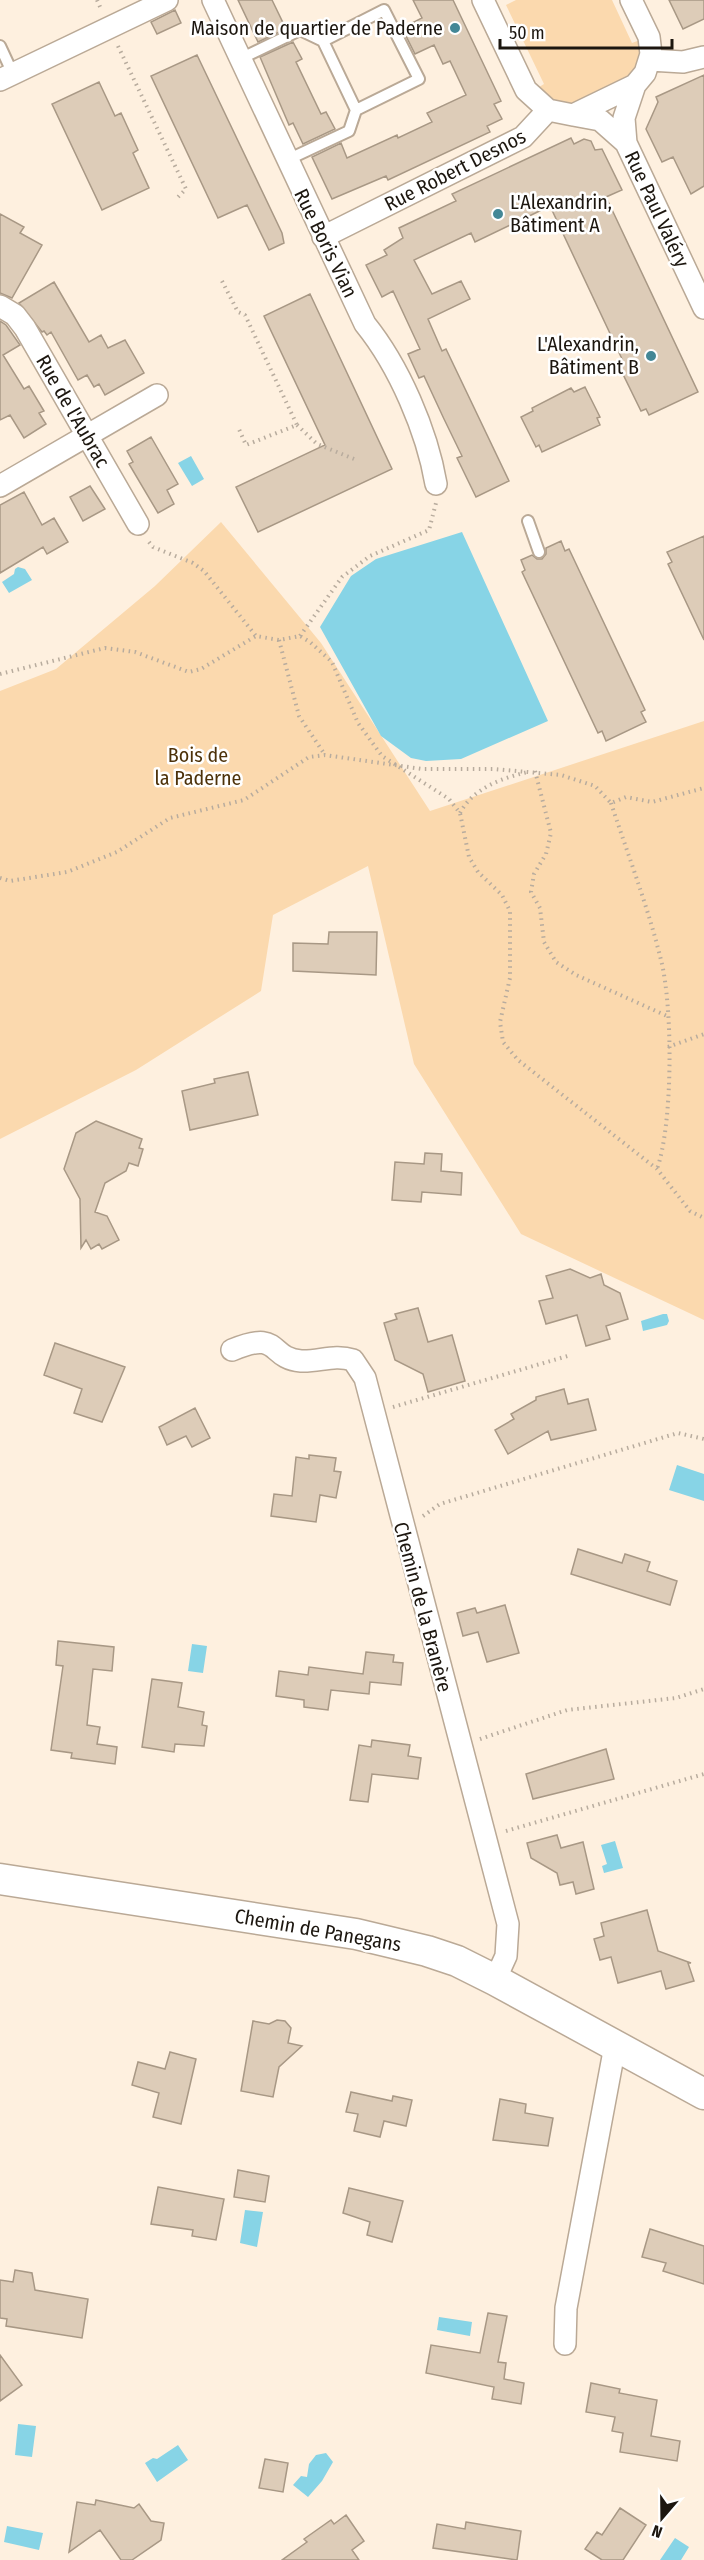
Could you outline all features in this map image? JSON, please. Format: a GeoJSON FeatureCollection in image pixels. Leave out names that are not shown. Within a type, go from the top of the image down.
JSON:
{"type":"FeatureCollection","features":[{"type":"Feature","properties":{"kind":"street"},"geometry":{"type":"LineString","coordinates":[[7,77],[167,0]]}},
{"type":"Feature","properties":{"kind":"street","name":"Rue Boris Vian"},"geometry":{"type":"LineString","coordinates":[[213,0],[365,324],[384,347],[430,449],[436,484]]}},
{"type":"Feature","properties":{"kind":"street"},"geometry":{"type":"LineString","coordinates":[[483,0],[526,90],[548,110],[573,115],[635,85],[645,73],[650,60],[649,37],[631,0]]}},
{"type":"Feature","properties":{"kind":"street"},"geometry":{"type":"LineString","coordinates":[[650,60],[683,62],[704,57]]}},
{"type":"Feature","properties":{"kind":"street","name":"Rue Paul Valéry"},"geometry":{"type":"LineString","coordinates":[[635,85],[624,118],[626,143],[704,308]]}},
{"type":"Feature","properties":{"kind":"street","name":"Rue Robert Desnos"},"geometry":{"type":"LineString","coordinates":[[323,237],[523,137],[548,110]]}},
{"type":"Feature","properties":{"kind":"street","name":"Rue Paul Valéry"},"geometry":{"type":"LineString","coordinates":[[573,115],[600,120],[626,143]]}},
{"type":"Feature","properties":{"kind":"street","name":"Rue de l'Aubrac"},"geometry":{"type":"LineString","coordinates":[[0,306],[15,315],[25,328],[138,524]]}},
{"type":"Feature","properties":{"kind":"street"},"geometry":{"type":"LineString","coordinates":[[0,486],[157,395]]}},
{"type":"Feature","properties":{"kind":"street","name":"Chemin de la Branère"},"geometry":{"type":"LineString","coordinates":[[232,1350],[261,1341],[272,1344],[289,1358],[302,1361],[329,1357],[353,1360],[365,1378],[483,1837],[508,1924],[506,1956],[495,1980]]}},
{"type":"Feature","properties":{"kind":"street","name":"Chemin de Panegans"},"geometry":{"type":"LineString","coordinates":[[0,1880],[357,1934],[440,1955],[495,1980],[704,2094]]}},
{"type":"Feature","properties":{"kind":"street"},"geometry":{"type":"LineString","coordinates":[[565,2344],[566,2308],[615,2046]]}},
{"type":"Feature","properties":{"kind":"lane"},"geometry":{"type":"LineString","coordinates":[[323,41],[384,10],[419,79],[356,110]]}},
{"type":"Feature","properties":{"kind":"lane"},"geometry":{"type":"LineString","coordinates":[[240,59],[300,30],[323,41],[356,110],[349,131],[287,160]]}},
{"type":"Feature","properties":{"kind":"lane"},"geometry":{"type":"LineString","coordinates":[[0,46],[7,77]]}},
{"type":"Feature","properties":{"kind":"lane"},"geometry":{"type":"LineString","coordinates":[[528,521],[539,552]]}},
{"type":"Feature","properties":{"kind":"path"},"geometry":{"type":"LineString","coordinates":[[97,0],[186,189],[176,200]]}},
{"type":"Feature","properties":{"kind":"path"},"geometry":{"type":"LineString","coordinates":[[222,281],[238,312],[245,315],[297,425],[317,444],[354,459]]}},
{"type":"Feature","properties":{"kind":"path"},"geometry":{"type":"LineString","coordinates":[[238,427],[246,445],[297,425]]}},
{"type":"Feature","properties":{"kind":"path"},"geometry":{"type":"LineString","coordinates":[[138,524],[153,547],[193,563],[204,571],[256,636],[279,640],[300,636],[342,577],[370,556],[429,530],[435,507],[436,484]]}},
{"type":"Feature","properties":{"kind":"path"},"geometry":{"type":"LineString","coordinates":[[0,674],[105,648],[135,652],[189,672],[211,664],[256,636]]}},
{"type":"Feature","properties":{"kind":"path"},"geometry":{"type":"LineString","coordinates":[[300,636],[332,662],[358,723],[382,756],[450,799],[460,813],[469,858],[478,872],[502,896],[510,911],[510,978],[500,1022],[504,1042],[518,1060],[657,1169],[690,1211],[704,1218]]}},
{"type":"Feature","properties":{"kind":"path"},"geometry":{"type":"LineString","coordinates":[[279,640],[299,716],[325,755]]}},
{"type":"Feature","properties":{"kind":"path"},"geometry":{"type":"LineString","coordinates":[[0,878],[10,881],[67,872],[117,852],[170,818],[244,800],[309,757],[325,755],[422,769],[535,771],[561,775],[594,786],[611,803],[662,962],[667,1016],[669,1091],[664,1151],[657,1169]]}},
{"type":"Feature","properties":{"kind":"path"},"geometry":{"type":"LineString","coordinates":[[460,813],[466,802],[482,789],[512,776],[535,771]]}},
{"type":"Feature","properties":{"kind":"path"},"geometry":{"type":"LineString","coordinates":[[535,771],[551,833],[546,854],[534,874],[531,892],[540,908],[544,942],[556,962],[576,975],[667,1016]]}},
{"type":"Feature","properties":{"kind":"path"},"geometry":{"type":"LineString","coordinates":[[611,803],[626,797],[652,802],[704,788]]}},
{"type":"Feature","properties":{"kind":"path"},"geometry":{"type":"LineString","coordinates":[[668,1047],[704,1034]]}},
{"type":"Feature","properties":{"kind":"path"},"geometry":{"type":"LineString","coordinates":[[374,1413],[570,1355]]}},
{"type":"Feature","properties":{"kind":"path"},"geometry":{"type":"LineString","coordinates":[[403,1530],[440,1504],[678,1433],[704,1439]]}},
{"type":"Feature","properties":{"kind":"path"},"geometry":{"type":"LineString","coordinates":[[460,1745],[567,1710],[676,1698],[704,1689]]}},
{"type":"Feature","properties":{"kind":"path"},"geometry":{"type":"LineString","coordinates":[[483,1837],[704,1774]]}},
{"type":"Feature","properties":{"kind":"green space"},"geometry":{"type":"Polygon","coordinates":[[[516,0],[612,0],[632,43],[640,40],[636,66],[621,82],[575,104],[564,104],[549,99],[536,89],[544,84],[506,5],[516,0]]]}},
{"type":"Feature","properties":{"kind":"green space","name":"Bois de la Paderne"},"geometry":{"type":"Polygon","coordinates":[[[221,522],[321,643],[430,811],[704,721],[704,1320],[521,1234],[414,1064],[368,866],[273,915],[261,991],[136,1070],[0,1139],[0,691],[56,669],[155,586],[221,522]]]}},
{"type":"Feature","properties":{"kind":"water"},"geometry":{"type":"Polygon","coordinates":[[[191,456],[204,479],[192,486],[178,463],[191,456]]]}},
{"type":"Feature","properties":{"kind":"water"},"geometry":{"type":"Polygon","coordinates":[[[462,532],[548,721],[461,759],[426,761],[411,758],[381,736],[320,627],[351,576],[376,559],[462,532]]]}},
{"type":"Feature","properties":{"kind":"water"},"geometry":{"type":"Polygon","coordinates":[[[18,567],[25,569],[32,580],[9,593],[2,582],[14,574],[18,567]]]}},
{"type":"Feature","properties":{"kind":"water"},"geometry":{"type":"Polygon","coordinates":[[[667,1314],[669,1321],[667,1325],[643,1331],[641,1321],[667,1314]]]}},
{"type":"Feature","properties":{"kind":"water"},"geometry":{"type":"Polygon","coordinates":[[[677,1465],[704,1474],[704,1501],[669,1490],[677,1465]]]}},
{"type":"Feature","properties":{"kind":"water"},"geometry":{"type":"Polygon","coordinates":[[[192,1644],[207,1646],[203,1673],[188,1671],[192,1644]]]}},
{"type":"Feature","properties":{"kind":"water"},"geometry":{"type":"Polygon","coordinates":[[[615,1841],[623,1868],[604,1873],[602,1866],[607,1864],[601,1845],[615,1841]]]}},
{"type":"Feature","properties":{"kind":"water"},"geometry":{"type":"Polygon","coordinates":[[[245,2210],[263,2212],[257,2247],[240,2243],[245,2210]]]}},
{"type":"Feature","properties":{"kind":"water"},"geometry":{"type":"Polygon","coordinates":[[[439,2317],[472,2322],[470,2336],[437,2330],[439,2317]]]}},
{"type":"Feature","properties":{"kind":"water"},"geometry":{"type":"Polygon","coordinates":[[[18,2424],[36,2426],[32,2457],[15,2455],[18,2424]]]}},
{"type":"Feature","properties":{"kind":"water"},"geometry":{"type":"Polygon","coordinates":[[[178,2445],[188,2460],[157,2482],[145,2463],[153,2458],[157,2459],[178,2445]]]}},
{"type":"Feature","properties":{"kind":"water"},"geometry":{"type":"Polygon","coordinates":[[[326,2453],[333,2462],[322,2481],[308,2497],[293,2485],[301,2476],[307,2477],[309,2464],[316,2455],[326,2453]]]}},
{"type":"Feature","properties":{"kind":"water"},"geometry":{"type":"Polygon","coordinates":[[[7,2526],[43,2533],[39,2550],[4,2542],[7,2526]]]}},
{"type":"Feature","properties":{"kind":"water"},"geometry":{"type":"Polygon","coordinates":[[[675,2538],[689,2547],[681,2560],[660,2560],[675,2538]]]}},
{"type":"Feature","properties":{"kind":"building"},"geometry":{"type":"Polygon","coordinates":[[[238,0],[272,0],[286,29],[258,42],[238,0]]]}},
{"type":"Feature","properties":{"kind":"building"},"geometry":{"type":"Polygon","coordinates":[[[413,0],[453,0],[501,101],[494,104],[502,119],[487,126],[490,132],[388,180],[386,176],[332,199],[312,157],[341,143],[347,158],[397,135],[398,138],[432,122],[427,113],[466,95],[450,61],[443,64],[434,45],[415,54],[402,28],[422,18],[413,0]]]}},
{"type":"Feature","properties":{"kind":"building"},"geometry":{"type":"Polygon","coordinates":[[[669,0],[704,0],[704,19],[683,29],[669,0]]]}},
{"type":"Feature","properties":{"kind":"building"},"geometry":{"type":"Polygon","coordinates":[[[175,10],[181,23],[157,34],[151,22],[175,10]]]}},
{"type":"Feature","properties":{"kind":"building"},"geometry":{"type":"Polygon","coordinates":[[[293,42],[302,59],[296,62],[321,114],[326,112],[335,129],[303,144],[293,123],[289,125],[260,57],[293,42]]]}},
{"type":"Feature","properties":{"kind":"building"},"geometry":{"type":"Polygon","coordinates":[[[197,55],[282,233],[284,243],[269,250],[247,205],[218,218],[151,76],[197,55]]]}},
{"type":"Feature","properties":{"kind":"building"},"geometry":{"type":"Polygon","coordinates":[[[704,75],[704,186],[691,194],[673,157],[662,162],[646,129],[658,102],[656,97],[704,75]]]}},
{"type":"Feature","properties":{"kind":"building"},"geometry":{"type":"Polygon","coordinates":[[[99,82],[115,116],[121,113],[138,150],[133,153],[149,188],[102,210],[52,104],[99,82]]]}},
{"type":"Feature","properties":{"kind":"building"},"geometry":{"type":"Polygon","coordinates":[[[571,138],[574,144],[584,139],[591,141],[595,150],[602,149],[622,190],[606,197],[698,392],[649,415],[646,409],[641,411],[617,362],[622,359],[550,206],[475,242],[471,233],[414,260],[432,294],[461,281],[470,299],[428,319],[442,351],[446,349],[509,481],[476,497],[457,458],[462,456],[424,376],[419,378],[408,354],[420,349],[393,291],[382,297],[366,265],[387,255],[384,250],[403,238],[399,228],[456,201],[452,194],[571,138]]]}},
{"type":"Feature","properties":{"kind":"building"},"geometry":{"type":"Polygon","coordinates":[[[0,214],[24,227],[20,233],[42,245],[12,298],[0,293],[0,214]]]}},
{"type":"Feature","properties":{"kind":"building"},"geometry":{"type":"Polygon","coordinates":[[[54,282],[89,342],[101,335],[108,348],[125,340],[144,373],[105,395],[99,384],[94,387],[87,375],[78,380],[51,332],[47,335],[44,331],[42,332],[19,303],[54,282]]]}},
{"type":"Feature","properties":{"kind":"building"},"geometry":{"type":"Polygon","coordinates":[[[310,294],[392,469],[258,532],[236,487],[325,445],[264,316],[310,294]]]}},
{"type":"Feature","properties":{"kind":"building"},"geometry":{"type":"Polygon","coordinates":[[[0,321],[6,325],[20,345],[3,355],[24,389],[29,386],[44,411],[39,413],[46,424],[24,438],[10,415],[0,420],[0,321]]]}},
{"type":"Feature","properties":{"kind":"building"},"geometry":{"type":"Polygon","coordinates":[[[585,387],[600,417],[597,418],[600,425],[542,452],[539,445],[536,447],[521,417],[533,411],[532,408],[571,388],[574,392],[585,387]]]}},
{"type":"Feature","properties":{"kind":"building"},"geometry":{"type":"Polygon","coordinates":[[[151,437],[178,484],[167,490],[174,504],[158,513],[129,464],[133,462],[127,451],[151,437]]]}},
{"type":"Feature","properties":{"kind":"building"},"geometry":{"type":"Polygon","coordinates":[[[90,486],[105,509],[83,521],[70,497],[90,486]]]}},
{"type":"Feature","properties":{"kind":"building"},"geometry":{"type":"Polygon","coordinates":[[[24,492],[42,525],[54,518],[68,542],[47,554],[43,547],[0,573],[0,505],[24,492]]]}},
{"type":"Feature","properties":{"kind":"building"},"geometry":{"type":"Polygon","coordinates":[[[704,536],[704,640],[668,564],[672,562],[667,552],[704,536]]]}},
{"type":"Feature","properties":{"kind":"building"},"geometry":{"type":"Polygon","coordinates":[[[561,541],[565,551],[569,549],[645,710],[641,712],[646,722],[606,741],[602,731],[598,733],[522,572],[525,570],[521,560],[532,555],[537,559],[542,559],[546,554],[546,548],[561,541]]]}},
{"type":"Feature","properties":{"kind":"building"},"geometry":{"type":"Polygon","coordinates":[[[329,932],[377,932],[376,975],[293,971],[293,943],[328,944],[329,932]]]}},
{"type":"Feature","properties":{"kind":"building"},"geometry":{"type":"Polygon","coordinates":[[[248,1072],[258,1115],[190,1130],[182,1091],[215,1083],[214,1079],[248,1072]]]}},
{"type":"Feature","properties":{"kind":"building"},"geometry":{"type":"Polygon","coordinates":[[[96,1121],[142,1139],[139,1148],[143,1149],[138,1166],[129,1163],[126,1171],[105,1183],[95,1212],[107,1216],[119,1240],[102,1249],[99,1244],[91,1249],[86,1240],[81,1248],[80,1199],[64,1169],[76,1133],[96,1121]]]}},
{"type":"Feature","properties":{"kind":"building"},"geometry":{"type":"Polygon","coordinates":[[[425,1153],[442,1154],[441,1171],[462,1173],[461,1195],[422,1192],[421,1202],[392,1200],[395,1162],[424,1164],[425,1153]]]}},
{"type":"Feature","properties":{"kind":"building"},"geometry":{"type":"Polygon","coordinates":[[[570,1269],[590,1278],[601,1274],[604,1285],[620,1293],[628,1319],[606,1326],[610,1339],[586,1346],[577,1315],[546,1324],[539,1301],[553,1298],[546,1276],[570,1269]]]}},
{"type":"Feature","properties":{"kind":"building"},"geometry":{"type":"Polygon","coordinates":[[[418,1308],[428,1342],[452,1335],[465,1381],[428,1392],[423,1374],[395,1360],[384,1323],[397,1319],[395,1314],[418,1308]]]}},
{"type":"Feature","properties":{"kind":"building"},"geometry":{"type":"Polygon","coordinates":[[[55,1343],[125,1367],[102,1422],[74,1413],[82,1389],[44,1375],[55,1343]]]}},
{"type":"Feature","properties":{"kind":"building"},"geometry":{"type":"Polygon","coordinates":[[[564,1389],[568,1404],[588,1399],[596,1430],[551,1440],[548,1431],[508,1454],[495,1430],[514,1419],[511,1414],[536,1400],[536,1397],[564,1389]]]}},
{"type":"Feature","properties":{"kind":"building"},"geometry":{"type":"Polygon","coordinates":[[[195,1408],[210,1438],[192,1447],[186,1436],[167,1445],[159,1427],[195,1408]]]}},
{"type":"Feature","properties":{"kind":"building"},"geometry":{"type":"Polygon","coordinates":[[[309,1455],[336,1458],[334,1471],[341,1472],[336,1498],[320,1495],[316,1522],[271,1516],[274,1494],[292,1496],[296,1457],[309,1459],[309,1455]]]}},
{"type":"Feature","properties":{"kind":"building"},"geometry":{"type":"Polygon","coordinates":[[[578,1549],[622,1563],[625,1554],[650,1562],[647,1571],[677,1581],[670,1605],[571,1574],[578,1549]]]}},
{"type":"Feature","properties":{"kind":"building"},"geometry":{"type":"Polygon","coordinates":[[[505,1605],[519,1653],[487,1662],[478,1632],[463,1636],[457,1613],[475,1608],[477,1613],[505,1605]]]}},
{"type":"Feature","properties":{"kind":"building"},"geometry":{"type":"Polygon","coordinates":[[[58,1641],[114,1647],[112,1671],[93,1669],[87,1725],[100,1727],[97,1744],[117,1747],[115,1764],[71,1758],[72,1753],[51,1750],[63,1666],[56,1665],[58,1641]]]}},
{"type":"Feature","properties":{"kind":"building"},"geometry":{"type":"Polygon","coordinates":[[[366,1652],[394,1655],[393,1662],[403,1663],[401,1685],[370,1682],[369,1694],[331,1690],[328,1710],[304,1707],[304,1700],[276,1696],[279,1671],[308,1675],[309,1667],[363,1674],[366,1652]]]}},
{"type":"Feature","properties":{"kind":"building"},"geometry":{"type":"Polygon","coordinates":[[[152,1679],[182,1683],[178,1707],[204,1712],[202,1725],[207,1726],[204,1746],[175,1744],[174,1752],[142,1747],[152,1679]]]}},
{"type":"Feature","properties":{"kind":"building"},"geometry":{"type":"Polygon","coordinates":[[[372,1740],[410,1745],[408,1756],[421,1758],[418,1779],[372,1774],[368,1802],[350,1800],[359,1745],[371,1747],[372,1740]]]}},
{"type":"Feature","properties":{"kind":"building"},"geometry":{"type":"Polygon","coordinates":[[[606,1749],[614,1779],[533,1799],[526,1774],[606,1749]]]}},
{"type":"Feature","properties":{"kind":"building"},"geometry":{"type":"Polygon","coordinates":[[[557,1835],[561,1848],[583,1842],[594,1889],[576,1894],[573,1882],[560,1885],[557,1873],[531,1858],[527,1843],[557,1835]]]}},
{"type":"Feature","properties":{"kind":"building"},"geometry":{"type":"Polygon","coordinates":[[[647,1910],[658,1951],[691,1963],[688,1963],[694,1981],[666,1989],[661,1971],[618,1983],[611,1957],[600,1960],[594,1939],[604,1936],[601,1923],[647,1910]]]}},
{"type":"Feature","properties":{"kind":"building"},"geometry":{"type":"Polygon","coordinates":[[[277,2020],[285,2021],[291,2028],[288,2043],[302,2046],[279,2067],[273,2097],[241,2091],[253,2021],[269,2024],[277,2020]]]}},
{"type":"Feature","properties":{"kind":"building"},"geometry":{"type":"Polygon","coordinates":[[[170,2052],[196,2059],[181,2124],[153,2117],[159,2093],[132,2085],[138,2062],[165,2069],[170,2052]]]}},
{"type":"Feature","properties":{"kind":"building"},"geometry":{"type":"Polygon","coordinates":[[[351,2092],[392,2101],[393,2096],[412,2100],[406,2126],[384,2121],[380,2137],[354,2131],[358,2114],[346,2112],[351,2092]]]}},
{"type":"Feature","properties":{"kind":"building"},"geometry":{"type":"Polygon","coordinates":[[[500,2099],[526,2104],[525,2113],[553,2118],[548,2146],[493,2140],[500,2099]]]}},
{"type":"Feature","properties":{"kind":"building"},"geometry":{"type":"Polygon","coordinates":[[[238,2170],[269,2176],[265,2202],[234,2197],[238,2170]]]}},
{"type":"Feature","properties":{"kind":"building"},"geometry":{"type":"Polygon","coordinates":[[[158,2187],[224,2199],[216,2240],[192,2236],[193,2230],[151,2224],[158,2187]]]}},
{"type":"Feature","properties":{"kind":"building"},"geometry":{"type":"Polygon","coordinates":[[[349,2188],[403,2201],[392,2242],[367,2235],[370,2222],[343,2213],[349,2188]]]}},
{"type":"Feature","properties":{"kind":"building"},"geometry":{"type":"Polygon","coordinates":[[[650,2229],[704,2246],[704,2284],[663,2271],[666,2263],[642,2257],[650,2229]]]}},
{"type":"Feature","properties":{"kind":"building"},"geometry":{"type":"Polygon","coordinates":[[[15,2270],[32,2273],[35,2290],[88,2299],[82,2338],[6,2326],[7,2319],[0,2318],[0,2280],[13,2282],[15,2270]]]}},
{"type":"Feature","properties":{"kind":"building"},"geometry":{"type":"Polygon","coordinates":[[[488,2313],[507,2316],[498,2362],[506,2363],[504,2379],[524,2383],[521,2404],[492,2399],[494,2387],[426,2373],[431,2345],[480,2353],[488,2313]]]}},
{"type":"Feature","properties":{"kind":"building"},"geometry":{"type":"Polygon","coordinates":[[[0,2355],[22,2385],[0,2401],[0,2355]]]}},
{"type":"Feature","properties":{"kind":"building"},"geometry":{"type":"Polygon","coordinates":[[[591,2383],[620,2389],[619,2393],[657,2400],[651,2436],[680,2441],[677,2461],[620,2452],[623,2433],[612,2431],[615,2417],[586,2412],[591,2383]]]}},
{"type":"Feature","properties":{"kind":"building"},"geometry":{"type":"Polygon","coordinates":[[[265,2459],[288,2463],[283,2492],[259,2488],[265,2459]]]}},
{"type":"Feature","properties":{"kind":"building"},"geometry":{"type":"Polygon","coordinates":[[[96,2500],[134,2508],[139,2504],[151,2521],[164,2523],[161,2540],[132,2560],[121,2560],[100,2530],[69,2552],[77,2502],[95,2505],[96,2500]]]}},
{"type":"Feature","properties":{"kind":"building"},"geometry":{"type":"Polygon","coordinates":[[[620,2508],[646,2525],[623,2560],[602,2560],[585,2549],[597,2532],[602,2535],[620,2508]]]}},
{"type":"Feature","properties":{"kind":"building"},"geometry":{"type":"Polygon","coordinates":[[[346,2515],[364,2541],[352,2550],[359,2560],[282,2560],[307,2542],[304,2539],[331,2520],[334,2524],[346,2515]]]}},
{"type":"Feature","properties":{"kind":"building"},"geometry":{"type":"Polygon","coordinates":[[[466,2522],[521,2531],[517,2560],[433,2548],[437,2524],[465,2529],[466,2522]]]}},
{"type":"Feature","properties":{"kind":"place","name":"Maison de quartier de Paderne"},"geometry":{"type":"Point","coordinates":[455,28]}},
{"type":"Feature","properties":{"kind":"place","name":"L'Alexandrin, Bâtiment A"},"geometry":{"type":"Point","coordinates":[498,214]}},
{"type":"Feature","properties":{"kind":"place","name":"L'Alexandrin, Bâtiment B"},"geometry":{"type":"Point","coordinates":[651,356]}}]}
